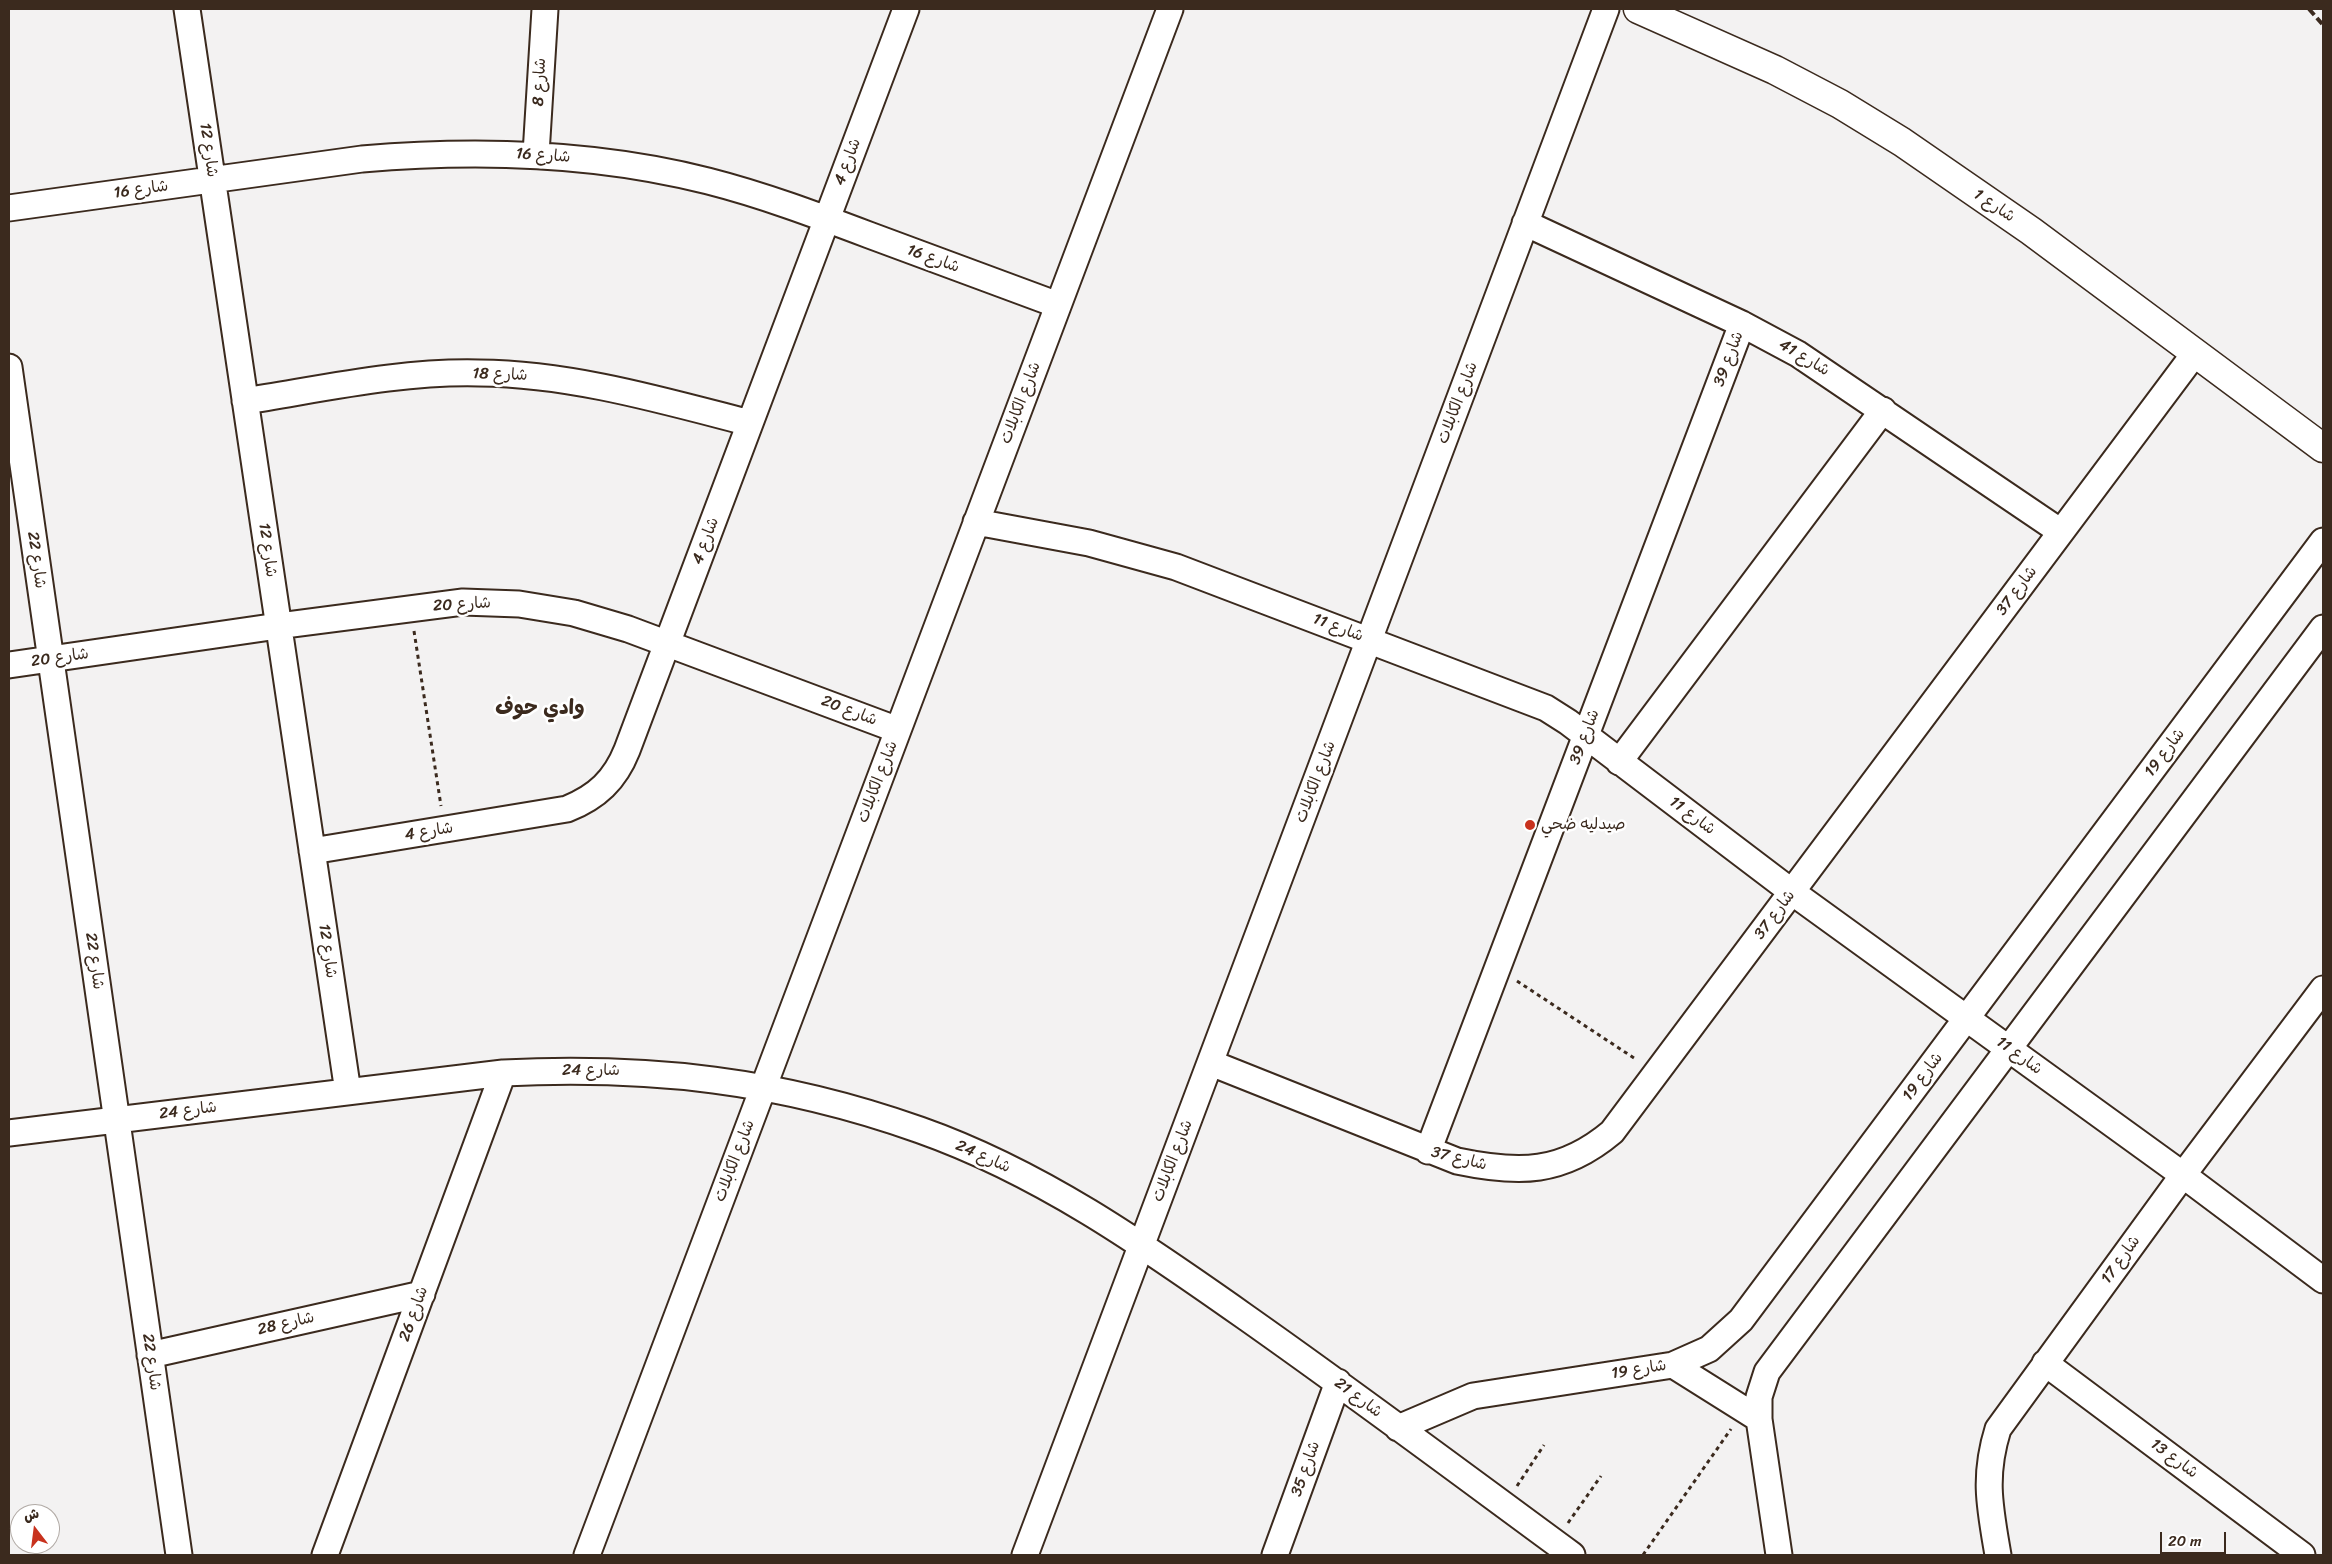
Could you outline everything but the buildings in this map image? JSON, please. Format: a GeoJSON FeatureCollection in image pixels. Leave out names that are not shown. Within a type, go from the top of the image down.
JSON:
{"type":"FeatureCollection","features":[{"type":"Feature","properties":{"kind":"street","name":"شارع 12"},"geometry":{"type":"LineString","coordinates":[[187,9],[348,1092]]}},
{"type":"Feature","properties":{"kind":"street","name":"شارع 8"},"geometry":{"type":"LineString","coordinates":[[536,154],[544,9]]}},
{"type":"Feature","properties":{"kind":"street","name":"شارع الكابلات"},"geometry":{"type":"LineString","coordinates":[[588,1555],[1170,9]]}},
{"type":"Feature","properties":{"kind":"street","name":"شارع الكابلات"},"geometry":{"type":"LineString","coordinates":[[1026,1555],[1141,1244],[1211,1063],[1606,9]]}},
{"type":"Feature","properties":{"kind":"street","name":"شارع 1"},"geometry":{"type":"LineString","coordinates":[[1638,9],[1775,70],[1840,104],[1902,142],[2031,231],[2323,448]]}},
{"type":"Feature","properties":{"kind":"street","name":"شارع 4"},"geometry":{"type":"LineString","coordinates":[[312,851],[567,809],[584,802],[598,793],[611,780],[620,766],[827,219],[901,10]]}},
{"type":"Feature","properties":{"kind":"street","name":"شارع 16"},"geometry":{"type":"LineString","coordinates":[[9,208],[362,159],[478,152],[536,154],[594,160],[698,179],[763,197],[1058,305]]}},
{"type":"Feature","properties":{"kind":"street","name":"شارع 41"},"geometry":{"type":"LineString","coordinates":[[1525,223],[1742,324],[1798,354],[2061,532]]}},
{"type":"Feature","properties":{"kind":"street","name":"شارع 39"},"geometry":{"type":"LineString","coordinates":[[1428,1151],[1742,324]]}},
{"type":"Feature","properties":{"kind":"street","name":"شارع 37"},"geometry":{"type":"LineString","coordinates":[[1211,1063],[1428,1151],[1471,1164],[1517,1169],[1553,1165],[1570,1160],[1593,1148],[1612,1132],[2195,353]]}},
{"type":"Feature","properties":{"kind":"street","name":"شارع 22"},"geometry":{"type":"LineString","coordinates":[[9,367],[179,1555]]}},
{"type":"Feature","properties":{"kind":"street","name":"شارع 18"},"geometry":{"type":"LineString","coordinates":[[246,401],[424,375],[478,373],[533,376],[587,383],[750,423]]}},
{"type":"Feature","properties":{"kind":"street"},"geometry":{"type":"LineString","coordinates":[[1619,762],[1883,410]]}},
{"type":"Feature","properties":{"kind":"street","name":"شارع 11"},"geometry":{"type":"LineString","coordinates":[[976,522],[1089,543],[1176,567],[1546,708],[1792,892],[2184,1175],[2323,1280]]}},
{"type":"Feature","properties":{"kind":"street","name":"شارع 19"},"geometry":{"type":"LineString","coordinates":[[1398,1428],[1473,1396],[1673,1366],[1709,1349],[1741,1320],[2323,541]]}},
{"type":"Feature","properties":{"kind":"street","name":"شارع 20"},"geometry":{"type":"LineString","coordinates":[[9,665],[410,608],[463,602],[519,604],[574,613],[628,629],[898,730]]}},
{"type":"Feature","properties":{"kind":"street"},"geometry":{"type":"LineString","coordinates":[[1779,1555],[1752,1415],[1767,1372],[2323,628]]}},
{"type":"Feature","properties":{"kind":"street","name":"شارع 17"},"geometry":{"type":"LineString","coordinates":[[1998,1555],[1989,1500],[1990,1454],[1998,1429],[2184,1175],[2321,995]]}},
{"type":"Feature","properties":{"kind":"street","name":"شارع 24"},"geometry":{"type":"LineString","coordinates":[[9,1133],[503,1073],[568,1070],[634,1071],[699,1077],[763,1087],[844,1105],[930,1134],[998,1162],[1072,1200],[1141,1244]]}},
{"type":"Feature","properties":{"kind":"street","name":"شارع 26"},"geometry":{"type":"LineString","coordinates":[[325,1555],[503,1073]]}},
{"type":"Feature","properties":{"kind":"street","name":"شارع 21"},"geometry":{"type":"LineString","coordinates":[[1141,1244],[1338,1382],[1566,1552]]}},
{"type":"Feature","properties":{"kind":"street","name":"شارع 28"},"geometry":{"type":"LineString","coordinates":[[150,1355],[422,1294]]}},
{"type":"Feature","properties":{"kind":"street","name":"شارع 13"},"geometry":{"type":"LineString","coordinates":[[2045,1363],[2302,1555]]}},
{"type":"Feature","properties":{"kind":"street"},"geometry":{"type":"LineString","coordinates":[[1673,1366],[1752,1415]]}},
{"type":"Feature","properties":{"kind":"street","name":"شارع 35"},"geometry":{"type":"LineString","coordinates":[[1275,1555],[1338,1382]]}},
{"type":"Feature","properties":{"kind":"path"},"geometry":{"type":"LineString","coordinates":[[410,608],[444,829]]}},
{"type":"Feature","properties":{"kind":"path"},"geometry":{"type":"LineString","coordinates":[[1497,969],[1657,1072]]}},
{"type":"Feature","properties":{"kind":"path"},"geometry":{"type":"LineString","coordinates":[[1643,1555],[1752,1415]]}},
{"type":"Feature","properties":{"kind":"path"},"geometry":{"type":"LineString","coordinates":[[1504,1506],[1544,1445]]}},
{"type":"Feature","properties":{"kind":"path"},"geometry":{"type":"LineString","coordinates":[[1566,1552],[1601,1476]]}},
{"type":"Feature","properties":{"kind":"railway"},"geometry":{"type":"LineString","coordinates":[[2309,9],[2323,25]]}},
{"type":"Feature","properties":{"kind":"place","name":"صيدليه ضحي"},"geometry":{"type":"Point","coordinates":[1530,825]}},
{"type":"Feature","properties":{"kind":"district","name":"وادي حوف"},"geometry":{"type":"Point","coordinates":[540,709]}}]}
